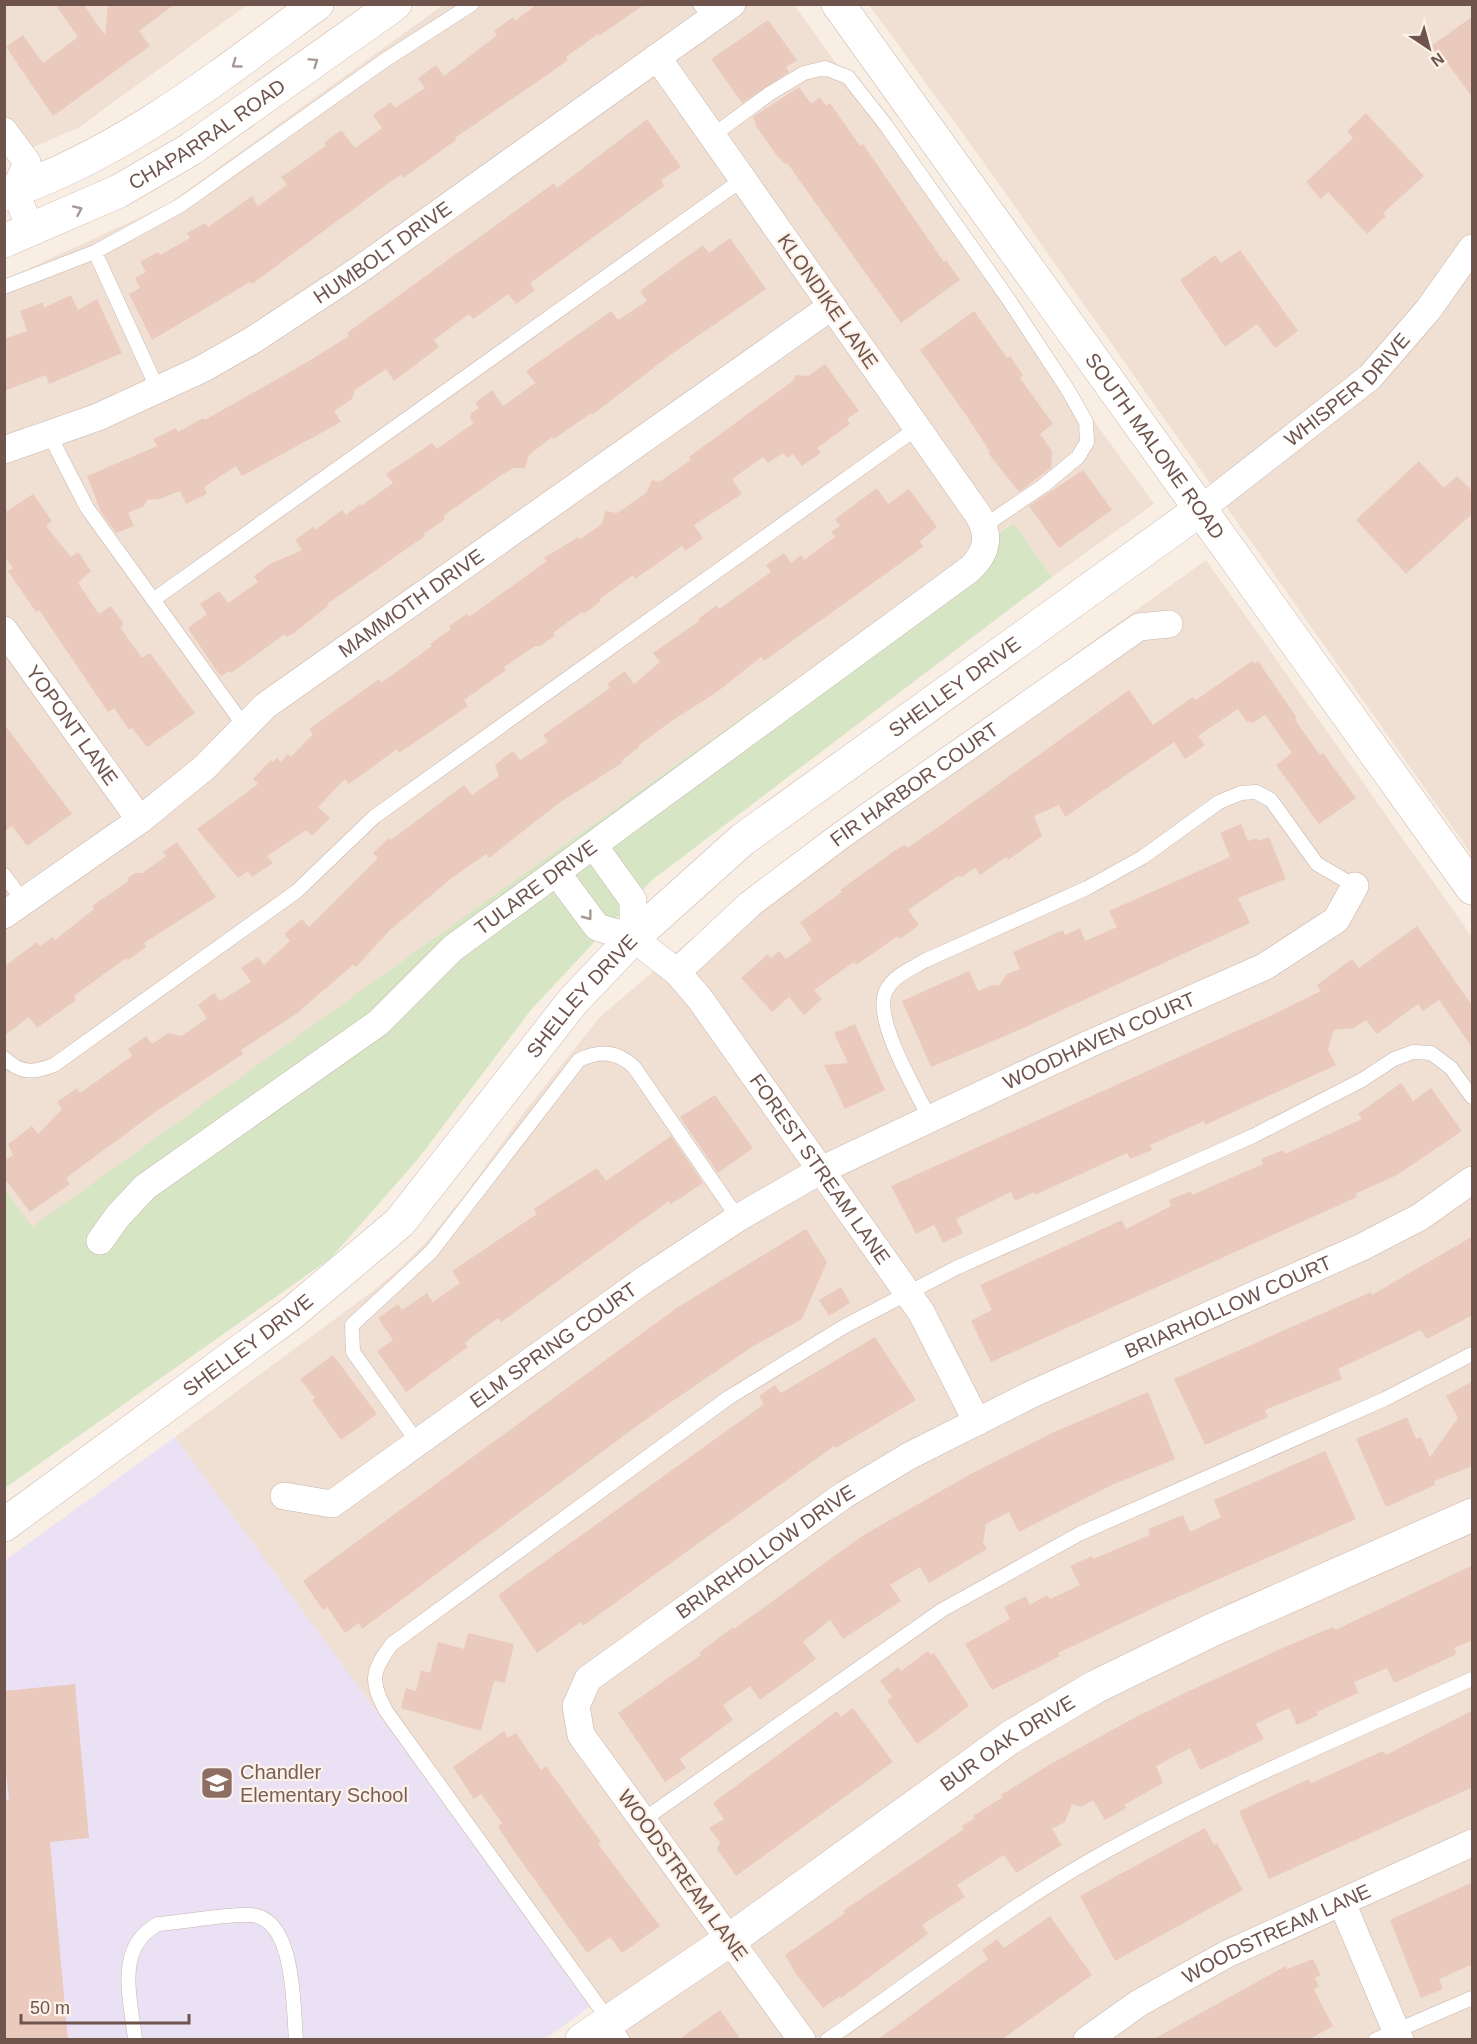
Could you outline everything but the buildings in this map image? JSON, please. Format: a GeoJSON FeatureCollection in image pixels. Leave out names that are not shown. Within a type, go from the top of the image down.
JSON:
{"type":"FeatureCollection","features":[{"type":"Feature","properties":{"kind":"street","name":"CHAPARRAL ROAD"},"geometry":{"type":"LineString","coordinates":[[8,190],[96,155],[167,114],[318,4]]}},
{"type":"Feature","properties":{"kind":"street","name":"CHAPARRAL ROAD"},"geometry":{"type":"LineString","coordinates":[[18,236],[119,191],[191,149],[395,4]]}},
{"type":"Feature","properties":{"kind":"street","name":"SOUTH MALONE ROAD"},"geometry":{"type":"LineString","coordinates":[[838,4],[1473,888]]}},
{"type":"Feature","properties":{"kind":"street","name":"HUMBOLT DRIVE"},"geometry":{"type":"LineString","coordinates":[[4,450],[98,417],[158,390],[253,340],[311,302],[657,57],[715,9]]}},
{"type":"Feature","properties":{"kind":"street","name":"KLONDIKE LANE"},"geometry":{"type":"LineString","coordinates":[[657,57],[917,428],[984,538]]}},
{"type":"Feature","properties":{"kind":"street"},"geometry":{"type":"LineString","coordinates":[[4,131],[27,162],[8,190],[18,236]]}},
{"type":"Feature","properties":{"kind":"street","name":"WHISPER DRIVE"},"geometry":{"type":"LineString","coordinates":[[1201,509],[1370,377],[1428,310],[1473,248]]}},
{"type":"Feature","properties":{"kind":"street","name":"MAMMOTH DRIVE"},"geometry":{"type":"LineString","coordinates":[[14,909],[140,820],[205,767],[266,706],[832,306]]}},
{"type":"Feature","properties":{"kind":"street","name":"SHELLEY DRIVE"},"geometry":{"type":"LineString","coordinates":[[4,1525],[292,1313],[400,1222],[573,1001],[633,938],[742,840],[1201,509]]}},
{"type":"Feature","properties":{"kind":"street","name":"TULARE DRIVE"},"geometry":{"type":"LineString","coordinates":[[100,1241],[117,1217],[145,1187],[378,1023],[453,948],[970,569],[979,561],[984,538]]}},
{"type":"Feature","properties":{"kind":"street","name":"FIR HARBOR COURT"},"geometry":{"type":"LineString","coordinates":[[677,972],[750,904],[843,834],[1140,627],[1169,624]]}},
{"type":"Feature","properties":{"kind":"street","name":"YOPONT LANE"},"geometry":{"type":"LineString","coordinates":[[4,630],[140,820]]}},
{"type":"Feature","properties":{"kind":"street"},"geometry":{"type":"LineString","coordinates":[[594,846],[633,900],[633,938]]}},
{"type":"Feature","properties":{"kind":"street","name":"FOREST STREAM LANE"},"geometry":{"type":"LineString","coordinates":[[557,873],[597,927],[633,938],[677,972],[700,999],[921,1312],[977,1422]]}},
{"type":"Feature","properties":{"kind":"street","name":"WOODHAVEN COURT"},"geometry":{"type":"LineString","coordinates":[[821,1170],[1264,967],[1336,920],[1355,886]]}},
{"type":"Feature","properties":{"kind":"street","name":"ELM SPRING COURT"},"geometry":{"type":"LineString","coordinates":[[284,1496],[332,1504],[644,1280],[738,1218],[821,1170]]}},
{"type":"Feature","properties":{"kind":"street","name":"BRIARHOLLOW COURT"},"geometry":{"type":"LineString","coordinates":[[977,1422],[1032,1394],[1362,1247],[1420,1216],[1473,1180]]}},
{"type":"Feature","properties":{"kind":"street","name":"BRIARHOLLOW DRIVE"},"geometry":{"type":"LineString","coordinates":[[576,1706],[580,1692],[588,1679],[722,1581],[844,1495],[909,1456],[977,1422]]}},
{"type":"Feature","properties":{"kind":"street","name":"BUR OAK DRIVE"},"geometry":{"type":"LineString","coordinates":[[582,2040],[616,2029],[731,1939],[942,1784],[1011,1737],[1095,1687],[1212,1630],[1473,1515]]}},
{"type":"Feature","properties":{"kind":"street","name":"WOODSTREAM LANE"},"geometry":{"type":"LineString","coordinates":[[576,1706],[581,1735],[802,2040]]}},
{"type":"Feature","properties":{"kind":"street","name":"WOODSTREAM LANE"},"geometry":{"type":"LineString","coordinates":[[1087,2040],[1139,2003],[1227,1954],[1473,1844]]}},
{"type":"Feature","properties":{"kind":"street"},"geometry":{"type":"LineString","coordinates":[[1342,1903],[1390,2036]]}},
{"type":"Feature","properties":{"kind":"lane"},"geometry":{"type":"LineString","coordinates":[[4,287],[95,252],[181,205],[385,60],[472,4]]}},
{"type":"Feature","properties":{"kind":"lane"},"geometry":{"type":"LineString","coordinates":[[712,136],[769,94],[804,73],[825,68],[848,77],[885,124],[1007,297],[1086,422],[1087,442],[1078,457],[984,538]]}},
{"type":"Feature","properties":{"kind":"lane"},"geometry":{"type":"LineString","coordinates":[[153,600],[743,179]]}},
{"type":"Feature","properties":{"kind":"lane"},"geometry":{"type":"LineString","coordinates":[[95,252],[158,390]]}},
{"type":"Feature","properties":{"kind":"lane"},"geometry":{"type":"LineString","coordinates":[[4,1058],[13,1066],[36,1072],[54,1065],[297,891],[374,817],[917,428]]}},
{"type":"Feature","properties":{"kind":"lane"},"geometry":{"type":"LineString","coordinates":[[49,434],[87,508],[245,727]]}},
{"type":"Feature","properties":{"kind":"lane"},"geometry":{"type":"LineString","coordinates":[[930,1119],[889,1032],[882,1006],[886,990],[898,976],[924,961],[1087,888],[1143,857],[1219,802],[1241,793],[1256,792],[1271,800],[1317,864],[1355,886]]}},
{"type":"Feature","properties":{"kind":"lane"},"geometry":{"type":"LineString","coordinates":[[4,875],[14,909]]}},
{"type":"Feature","properties":{"kind":"lane"},"geometry":{"type":"LineString","coordinates":[[418,1443],[353,1352],[352,1325],[409,1274],[438,1244],[579,1060],[602,1052],[626,1059],[634,1067],[738,1218]]}},
{"type":"Feature","properties":{"kind":"lane"},"geometry":{"type":"LineString","coordinates":[[616,2029],[386,1712],[374,1688],[379,1661],[392,1644],[728,1398],[845,1326],[956,1268],[1253,1136],[1362,1080],[1394,1059],[1413,1052],[1431,1053],[1452,1068],[1473,1097]]}},
{"type":"Feature","properties":{"kind":"lane"},"geometry":{"type":"LineString","coordinates":[[643,1820],[942,1610],[1081,1533],[1386,1400],[1473,1354]]}},
{"type":"Feature","properties":{"kind":"lane"},"geometry":{"type":"LineString","coordinates":[[827,2040],[1023,1901],[1184,1808],[1473,1679]]}},
{"type":"Feature","properties":{"kind":"lane"},"geometry":{"type":"LineString","coordinates":[[135,2040],[129,1968],[130,1954],[136,1941],[158,1924],[253,1915],[268,1924],[281,1937],[288,1953],[296,2040]]}},
{"type":"Feature","properties":{"kind":"lane"},"geometry":{"type":"LineString","coordinates":[[1390,2036],[1473,1998]]}},
{"type":"Feature","properties":{"kind":"shaded area"},"geometry":{"type":"Polygon","coordinates":[[[5,5],[247,5],[78,128],[5,159],[5,5]]]}},
{"type":"Feature","properties":{"kind":"shaded area"},"geometry":{"type":"Polygon","coordinates":[[[443,5],[794,5],[1154,504],[1052,577],[1012,523],[32,1228],[4,1188],[4,280],[167,205],[443,5]]]}},
{"type":"Feature","properties":{"kind":"shaded area"},"geometry":{"type":"Polygon","coordinates":[[[869,5],[1472,5],[1472,855],[977,153],[869,5]]]}},
{"type":"Feature","properties":{"kind":"shaded area"},"geometry":{"type":"Polygon","coordinates":[[[1206,560],[1472,937],[1472,2039],[616,2039],[175,1437],[373,1291],[400,1268],[426,1242],[464,1196],[525,1111],[600,1017],[696,935],[761,880],[1206,560]]]}},
{"type":"Feature","properties":{"kind":"shaded area","name":"Chandler Elementary School"},"geometry":{"type":"Polygon","coordinates":[[[175,1437],[592,2005],[545,2039],[5,2039],[4,1561],[175,1437]]]}},
{"type":"Feature","properties":{"kind":"green space"},"geometry":{"type":"Polygon","coordinates":[[[1013,523],[1052,577],[652,880],[530,1011],[418,1159],[331,1258],[5,1488],[4,1188],[32,1227],[1013,523]]]}},
{"type":"Feature","properties":{"kind":"place","name":"Chandler Elementary School"},"geometry":{"type":"Point","coordinates":[217,1783]}}]}
